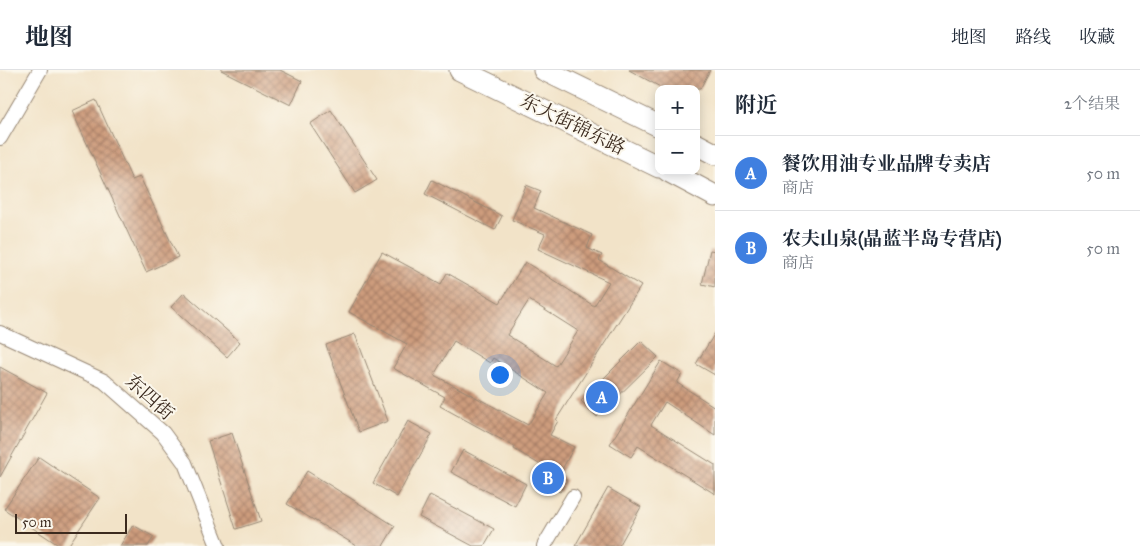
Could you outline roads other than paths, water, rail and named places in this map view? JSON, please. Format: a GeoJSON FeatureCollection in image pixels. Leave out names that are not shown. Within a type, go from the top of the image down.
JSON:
{"type":"FeatureCollection","features":[{"type":"Feature","properties":{"kind":"main road","name":"东大街锦东路"},"geometry":{"type":"LineString","coordinates":[[460,70],[655,165]]}},
{"type":"Feature","properties":{"kind":"main road","name":"东大街锦东路"},"geometry":{"type":"LineString","coordinates":[[546,70],[655,124]]}},
{"type":"Feature","properties":{"kind":"main road"},"geometry":{"type":"LineString","coordinates":[[700,146],[715,154]]}},
{"type":"Feature","properties":{"kind":"main road"},"geometry":{"type":"LineString","coordinates":[[676,175],[715,196]]}},
{"type":"Feature","properties":{"kind":"street"},"geometry":{"type":"LineString","coordinates":[[0,138],[40,70]]}},
{"type":"Feature","properties":{"kind":"street","name":"东四街"},"geometry":{"type":"LineString","coordinates":[[0,333],[104,381],[163,433],[185,463],[215,544]]}},
{"type":"Feature","properties":{"kind":"street"},"geometry":{"type":"LineString","coordinates":[[544,546],[573,497]]}},
{"type":"Feature","properties":{"kind":"place","name":"餐饮用油专业品牌专卖店"},"geometry":{"type":"Point","coordinates":[602,397]}},
{"type":"Feature","properties":{"kind":"place","name":"农夫山泉(晶蓝半岛专营店)"},"geometry":{"type":"Point","coordinates":[548,478]}}]}
